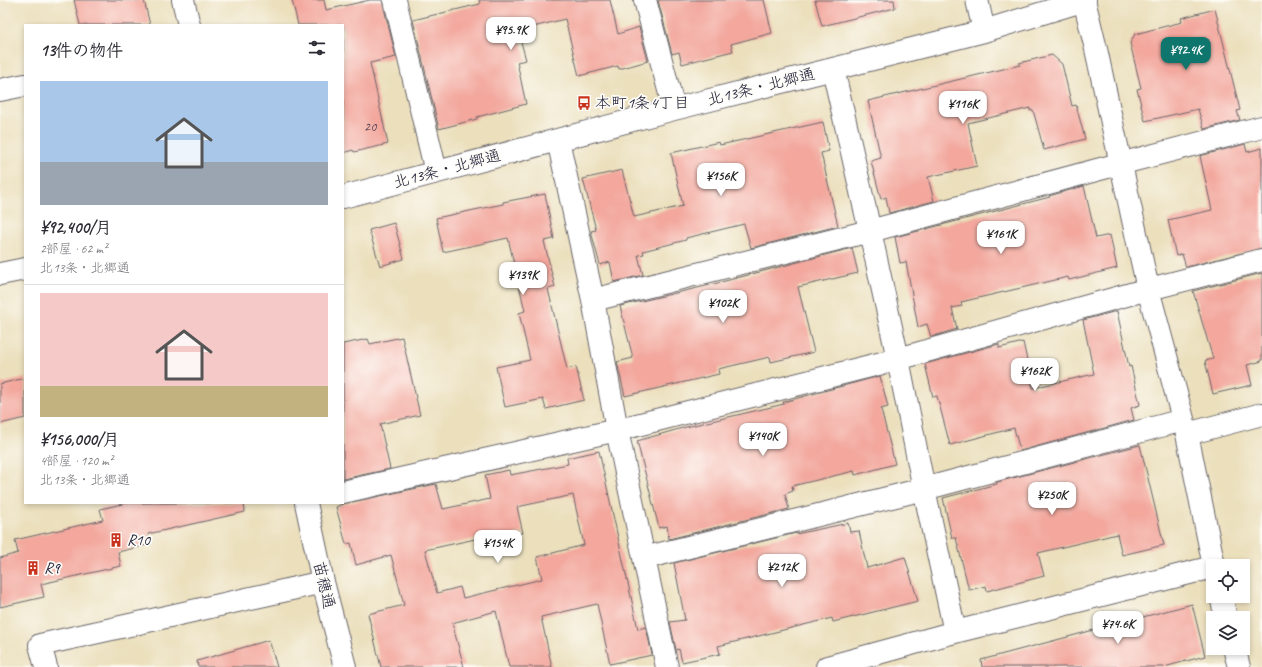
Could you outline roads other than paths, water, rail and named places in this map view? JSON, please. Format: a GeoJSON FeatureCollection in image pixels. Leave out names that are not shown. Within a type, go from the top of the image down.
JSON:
{"type":"FeatureCollection","features":[{"type":"Feature","properties":{"kind":"street"},"geometry":{"type":"LineString","coordinates":[[183,0],[188,24]]}},
{"type":"Feature","properties":{"kind":"street"},"geometry":{"type":"LineString","coordinates":[[395,0],[436,172]]}},
{"type":"Feature","properties":{"kind":"street"},"geometry":{"type":"LineString","coordinates":[[645,0],[674,109]]}},
{"type":"Feature","properties":{"kind":"street"},"geometry":{"type":"LineString","coordinates":[[977,0],[984,31]]}},
{"type":"Feature","properties":{"kind":"street"},"geometry":{"type":"LineString","coordinates":[[1085,0],[1148,289],[1185,427],[1212,559]]}},
{"type":"Feature","properties":{"kind":"street","name":"北13条・北郷通"},"geometry":{"type":"LineString","coordinates":[[344,197],[832,68],[984,31],[1085,0]]}},
{"type":"Feature","properties":{"kind":"street"},"geometry":{"type":"LineString","coordinates":[[832,68],[898,359],[955,632]]}},
{"type":"Feature","properties":{"kind":"street"},"geometry":{"type":"LineString","coordinates":[[0,90],[24,85]]}},
{"type":"Feature","properties":{"kind":"street"},"geometry":{"type":"LineString","coordinates":[[593,300],[870,231],[1262,127]]}},
{"type":"Feature","properties":{"kind":"street"},"geometry":{"type":"LineString","coordinates":[[558,140],[593,300],[617,430],[667,667]]}},
{"type":"Feature","properties":{"kind":"street"},"geometry":{"type":"LineString","coordinates":[[344,492],[617,430],[898,359],[1148,289],[1262,260]]}},
{"type":"Feature","properties":{"kind":"street"},"geometry":{"type":"LineString","coordinates":[[0,274],[24,269]]}},
{"type":"Feature","properties":{"kind":"street"},"geometry":{"type":"LineString","coordinates":[[644,558],[1185,427],[1262,414]]}},
{"type":"Feature","properties":{"kind":"street","name":"苗穂通"},"geometry":{"type":"LineString","coordinates":[[306,504],[323,582],[345,667]]}},
{"type":"Feature","properties":{"kind":"street"},"geometry":{"type":"LineString","coordinates":[[826,667],[955,632],[1206,568]]}},
{"type":"Feature","properties":{"kind":"street"},"geometry":{"type":"LineString","coordinates":[[46,667],[40,645],[323,582]]}},
{"type":"Feature","properties":{"kind":"street"},"geometry":{"type":"LineString","coordinates":[[1236,655],[1239,667]]}},
{"type":"Feature","properties":{"kind":"place","name":"本町1条4丁目"},"geometry":{"type":"Point","coordinates":[584,103]}},
{"type":"Feature","properties":{"kind":"place","name":"R10"},"geometry":{"type":"Point","coordinates":[116,540]}},
{"type":"Feature","properties":{"kind":"place","name":"R9"},"geometry":{"type":"Point","coordinates":[33,568]}}]}
